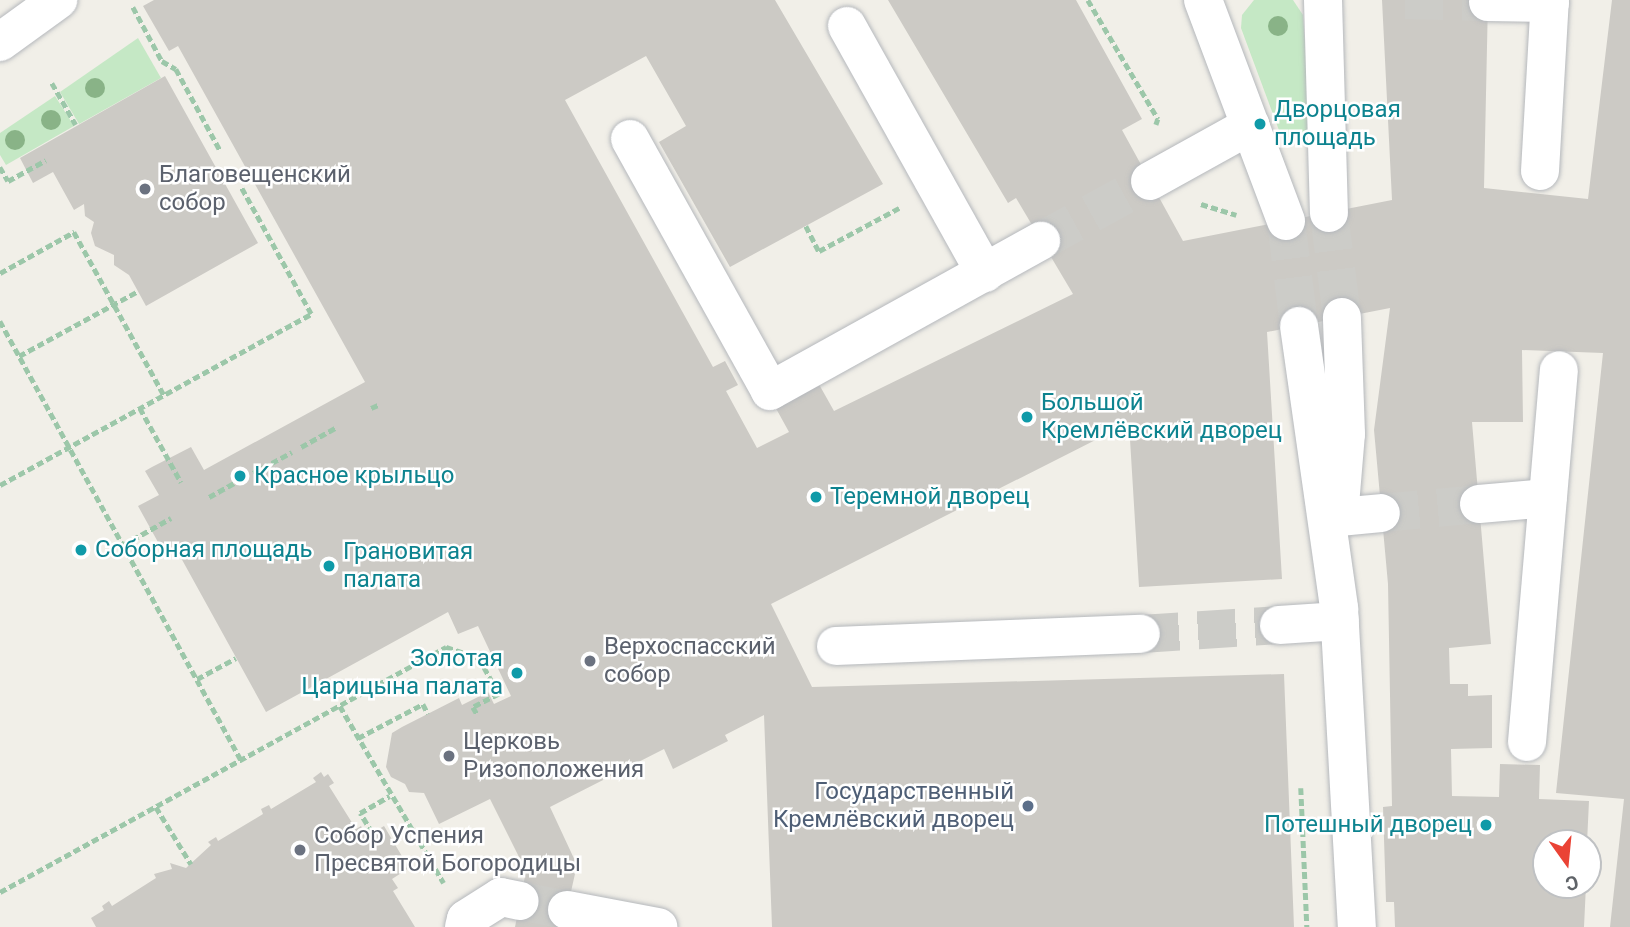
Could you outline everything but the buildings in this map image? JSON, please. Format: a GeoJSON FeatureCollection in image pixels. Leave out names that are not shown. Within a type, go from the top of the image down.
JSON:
{"type":"FeatureCollection","features":[{"type":"Feature","properties":{"kind":"lane"},"geometry":{"type":"LineString","coordinates":[[0,42],[58,0]]}},
{"type":"Feature","properties":{"kind":"lane"},"geometry":{"type":"LineString","coordinates":[[1203,0],[1286,221]]}},
{"type":"Feature","properties":{"kind":"lane"},"geometry":{"type":"LineString","coordinates":[[1325,0],[1329,213]]}},
{"type":"Feature","properties":{"kind":"lane"},"geometry":{"type":"LineString","coordinates":[[1488,2],[1550,2],[1541,171]]}},
{"type":"Feature","properties":{"kind":"lane"},"geometry":{"type":"LineString","coordinates":[[848,26],[985,273]]}},
{"type":"Feature","properties":{"kind":"lane"},"geometry":{"type":"LineString","coordinates":[[1150,181],[1251,125]]}},
{"type":"Feature","properties":{"kind":"lane"},"geometry":{"type":"LineString","coordinates":[[630,139],[770,391],[1041,241]]}},
{"type":"Feature","properties":{"kind":"lane"},"geometry":{"type":"LineString","coordinates":[[1342,317],[1346,434],[1339,517],[1339,615],[1357,927]]}},
{"type":"Feature","properties":{"kind":"lane"},"geometry":{"type":"LineString","coordinates":[[1299,326],[1339,615]]}},
{"type":"Feature","properties":{"kind":"lane"},"geometry":{"type":"LineString","coordinates":[[1527,742],[1559,370]]}},
{"type":"Feature","properties":{"kind":"lane"},"geometry":{"type":"LineString","coordinates":[[1479,504],[1548,498]]}},
{"type":"Feature","properties":{"kind":"lane"},"geometry":{"type":"LineString","coordinates":[[1339,517],[1381,513]]}},
{"type":"Feature","properties":{"kind":"lane"},"geometry":{"type":"LineString","coordinates":[[1279,625],[1339,615]]}},
{"type":"Feature","properties":{"kind":"lane"},"geometry":{"type":"LineString","coordinates":[[836,646],[1141,634]]}},
{"type":"Feature","properties":{"kind":"lane"},"geometry":{"type":"LineString","coordinates":[[465,923],[502,897],[520,901]]}},
{"type":"Feature","properties":{"kind":"lane"},"geometry":{"type":"LineString","coordinates":[[567,910],[658,927]]}},
{"type":"Feature","properties":{"kind":"path"},"geometry":{"type":"LineString","coordinates":[[133,7],[162,61],[176,69],[220,150]]}},
{"type":"Feature","properties":{"kind":"path"},"geometry":{"type":"LineString","coordinates":[[52,83],[76,125]]}},
{"type":"Feature","properties":{"kind":"path"},"geometry":{"type":"LineString","coordinates":[[0,167],[8,181],[46,160]]}},
{"type":"Feature","properties":{"kind":"path"},"geometry":{"type":"LineString","coordinates":[[0,485],[311,314],[241,187]]}},
{"type":"Feature","properties":{"kind":"path"},"geometry":{"type":"LineString","coordinates":[[806,226],[820,251],[937,187]]}},
{"type":"Feature","properties":{"kind":"path"},"geometry":{"type":"LineString","coordinates":[[0,273],[74,232],[164,395]]}},
{"type":"Feature","properties":{"kind":"path"},"geometry":{"type":"LineString","coordinates":[[19,356],[138,290]]}},
{"type":"Feature","properties":{"kind":"path"},"geometry":{"type":"LineString","coordinates":[[0,321],[241,760]]}},
{"type":"Feature","properties":{"kind":"path"},"geometry":{"type":"LineString","coordinates":[[371,408],[378,405]]}},
{"type":"Feature","properties":{"kind":"path"},"geometry":{"type":"LineString","coordinates":[[140,408],[181,482]]}},
{"type":"Feature","properties":{"kind":"path"},"geometry":{"type":"LineString","coordinates":[[301,447],[337,427]]}},
{"type":"Feature","properties":{"kind":"path"},"geometry":{"type":"LineString","coordinates":[[253,473],[292,452]]}},
{"type":"Feature","properties":{"kind":"path"},"geometry":{"type":"LineString","coordinates":[[209,497],[243,478]]}},
{"type":"Feature","properties":{"kind":"path"},"geometry":{"type":"LineString","coordinates":[[123,545],[171,518]]}},
{"type":"Feature","properties":{"kind":"path"},"geometry":{"type":"LineString","coordinates":[[0,892],[446,647],[479,658],[499,694],[473,707],[477,714]]}},
{"type":"Feature","properties":{"kind":"path"},"geometry":{"type":"LineString","coordinates":[[197,679],[236,658]]}},
{"type":"Feature","properties":{"kind":"path"},"geometry":{"type":"LineString","coordinates":[[358,738],[423,704],[428,714]]}},
{"type":"Feature","properties":{"kind":"path"},"geometry":{"type":"LineString","coordinates":[[340,706],[465,923]]}},
{"type":"Feature","properties":{"kind":"path"},"geometry":{"type":"LineString","coordinates":[[372,833],[360,813],[390,796]]}},
{"type":"Feature","properties":{"kind":"path"},"geometry":{"type":"LineString","coordinates":[[156,807],[191,864]]}},
{"type":"Feature","properties":{"kind":"green space"},"geometry":{"type":"Polygon","coordinates":[[[1254,0],[1293,0],[1303,15],[1311,127],[1297,141],[1280,133],[1241,28],[1242,15],[1254,0]]]}},
{"type":"Feature","properties":{"kind":"green space"},"geometry":{"type":"Polygon","coordinates":[[[138,38],[161,78],[79,124],[60,92],[138,38]]]}},
{"type":"Feature","properties":{"kind":"green space"},"geometry":{"type":"Polygon","coordinates":[[[55,96],[74,126],[6,165],[0,155],[0,133],[55,96]]]}},
{"type":"Feature","properties":{"kind":"tunnel"},"geometry":{"type":"LineString","coordinates":[[1405,0],[1488,2]]}},
{"type":"Feature","properties":{"kind":"tunnel"},"geometry":{"type":"LineString","coordinates":[[1041,241],[1150,181]]}},
{"type":"Feature","properties":{"kind":"tunnel"},"geometry":{"type":"LineString","coordinates":[[1329,213],[1342,317]]}},
{"type":"Feature","properties":{"kind":"tunnel"},"geometry":{"type":"LineString","coordinates":[[1286,221],[1299,326]]}},
{"type":"Feature","properties":{"kind":"tunnel"},"geometry":{"type":"LineString","coordinates":[[1381,513],[1479,504]]}},
{"type":"Feature","properties":{"kind":"tunnel"},"geometry":{"type":"LineString","coordinates":[[1141,634],[1279,625]]}},
{"type":"Feature","properties":{"kind":"tunnel"},"geometry":{"type":"LineString","coordinates":[[520,901],[567,910]]}},
{"type":"Feature","properties":{"kind":"place","name":"Дворцовая площадь"},"geometry":{"type":"Point","coordinates":[1260,124]}},
{"type":"Feature","properties":{"kind":"place","name":"Благовещенский собор"},"geometry":{"type":"Point","coordinates":[145,189]}},
{"type":"Feature","properties":{"kind":"place","name":"Большой Кремлёвский дворец"},"geometry":{"type":"Point","coordinates":[1027,417]}},
{"type":"Feature","properties":{"kind":"place","name":"Красное крыльцо"},"geometry":{"type":"Point","coordinates":[240,476]}},
{"type":"Feature","properties":{"kind":"place","name":"Теремной дворец"},"geometry":{"type":"Point","coordinates":[816,497]}},
{"type":"Feature","properties":{"kind":"place","name":"Соборная площадь"},"geometry":{"type":"Point","coordinates":[81,550]}},
{"type":"Feature","properties":{"kind":"place","name":"Грановитая палата"},"geometry":{"type":"Point","coordinates":[329,566]}},
{"type":"Feature","properties":{"kind":"place","name":"Верхоспасский собор"},"geometry":{"type":"Point","coordinates":[590,661]}},
{"type":"Feature","properties":{"kind":"place","name":"Золотая Царицына палата"},"geometry":{"type":"Point","coordinates":[517,673]}},
{"type":"Feature","properties":{"kind":"place","name":"Церковь Ризоположения"},"geometry":{"type":"Point","coordinates":[449,756]}},
{"type":"Feature","properties":{"kind":"place","name":"Государственный Кремлёвский дворец"},"geometry":{"type":"Point","coordinates":[1028,806]}},
{"type":"Feature","properties":{"kind":"place","name":"Потешный дворец"},"geometry":{"type":"Point","coordinates":[1486,825]}},
{"type":"Feature","properties":{"kind":"place","name":"Собор Успения Пресвятой Богородицы"},"geometry":{"type":"Point","coordinates":[300,850]}}]}
